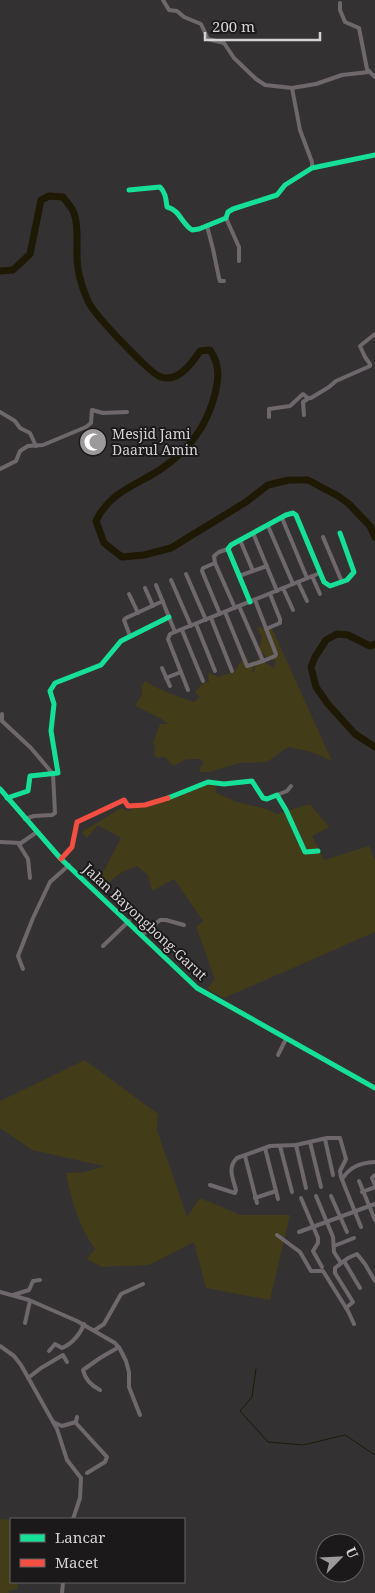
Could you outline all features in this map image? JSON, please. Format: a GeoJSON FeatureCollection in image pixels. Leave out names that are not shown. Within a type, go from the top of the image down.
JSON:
{"type":"FeatureCollection","features":[{"type":"Feature","properties":{"kind":"street"},"geometry":{"type":"LineString","coordinates":[[163,0],[169,10],[177,11],[184,17],[201,24],[208,40],[224,43],[234,58],[263,84],[292,88],[316,84],[342,75],[369,72]]}},
{"type":"Feature","properties":{"kind":"street"},"geometry":{"type":"LineString","coordinates":[[340,3],[345,22],[358,27],[369,72],[375,77]]}},
{"type":"Feature","properties":{"kind":"street"},"geometry":{"type":"LineString","coordinates":[[292,88],[300,130],[312,162],[312,168]]}},
{"type":"Feature","properties":{"kind":"street"},"geometry":{"type":"LineString","coordinates":[[239,261],[239,247],[226,218],[228,212],[277,195],[285,184],[312,168],[375,155]]}},
{"type":"Feature","properties":{"kind":"street"},"geometry":{"type":"LineString","coordinates":[[129,190],[136,191],[158,186],[162,188],[166,192],[167,207],[173,207],[177,210],[184,226],[188,229],[192,230],[207,226],[226,218]]}},
{"type":"Feature","properties":{"kind":"street"},"geometry":{"type":"LineString","coordinates":[[207,226],[218,278],[224,281]]}},
{"type":"Feature","properties":{"kind":"street"},"geometry":{"type":"LineString","coordinates":[[304,415],[304,402],[309,398],[343,377],[352,375],[358,370],[370,366],[360,346],[375,334]]}},
{"type":"Feature","properties":{"kind":"street"},"geometry":{"type":"LineString","coordinates":[[270,417],[269,408],[290,406],[303,394],[309,398]]}},
{"type":"Feature","properties":{"kind":"street"},"geometry":{"type":"LineString","coordinates":[[0,469],[16,461],[22,449],[28,446],[52,442],[86,427],[91,423],[92,410],[104,413],[127,412]]}},
{"type":"Feature","properties":{"kind":"street"},"geometry":{"type":"LineString","coordinates":[[0,412],[15,420],[20,428],[30,433],[36,446]]}},
{"type":"Feature","properties":{"kind":"street"},"geometry":{"type":"LineString","coordinates":[[263,661],[215,563],[214,556],[240,540],[293,513],[296,514],[320,573],[328,585],[349,580],[353,577],[354,572],[340,534]]}},
{"type":"Feature","properties":{"kind":"street"},"geometry":{"type":"LineString","coordinates":[[282,518],[307,578]]}},
{"type":"Feature","properties":{"kind":"street"},"geometry":{"type":"LineString","coordinates":[[268,526],[292,584]]}},
{"type":"Feature","properties":{"kind":"street"},"geometry":{"type":"LineString","coordinates":[[253,533],[277,591]]}},
{"type":"Feature","properties":{"kind":"street"},"geometry":{"type":"LineString","coordinates":[[323,537],[342,582]]}},
{"type":"Feature","properties":{"kind":"street"},"geometry":{"type":"LineString","coordinates":[[240,540],[254,571]]}},
{"type":"Feature","properties":{"kind":"street"},"geometry":{"type":"LineString","coordinates":[[215,563],[203,568],[202,571],[247,666],[275,656],[276,654],[266,629],[239,576],[228,549]]}},
{"type":"Feature","properties":{"kind":"street"},"geometry":{"type":"LineString","coordinates":[[239,576],[267,566]]}},
{"type":"Feature","properties":{"kind":"street"},"geometry":{"type":"LineString","coordinates":[[188,690],[168,639],[170,634],[320,573]]}},
{"type":"Feature","properties":{"kind":"street"},"geometry":{"type":"LineString","coordinates":[[186,574],[206,620]]}},
{"type":"Feature","properties":{"kind":"street"},"geometry":{"type":"LineString","coordinates":[[312,576],[320,594]]}},
{"type":"Feature","properties":{"kind":"street"},"geometry":{"type":"LineString","coordinates":[[171,580],[215,671]]}},
{"type":"Feature","properties":{"kind":"street"},"geometry":{"type":"LineString","coordinates":[[298,582],[307,601]]}},
{"type":"Feature","properties":{"kind":"street"},"geometry":{"type":"LineString","coordinates":[[156,585],[175,632]]}},
{"type":"Feature","properties":{"kind":"street"},"geometry":{"type":"LineString","coordinates":[[144,588],[153,606]]}},
{"type":"Feature","properties":{"kind":"street"},"geometry":{"type":"LineString","coordinates":[[283,588],[293,610]]}},
{"type":"Feature","properties":{"kind":"street"},"geometry":{"type":"LineString","coordinates":[[129,594],[138,613]]}},
{"type":"Feature","properties":{"kind":"street"},"geometry":{"type":"LineString","coordinates":[[266,629],[280,623],[270,594]]}},
{"type":"Feature","properties":{"kind":"street"},"geometry":{"type":"LineString","coordinates":[[130,636],[124,620],[163,602]]}},
{"type":"Feature","properties":{"kind":"street"},"geometry":{"type":"LineString","coordinates":[[7,798],[28,791],[30,776],[58,772],[51,731],[54,704],[50,691],[55,683],[102,665],[120,641],[169,617]]}},
{"type":"Feature","properties":{"kind":"street"},"geometry":{"type":"LineString","coordinates":[[211,618],[232,671]]}},
{"type":"Feature","properties":{"kind":"street"},"geometry":{"type":"LineString","coordinates":[[182,630],[203,682]]}},
{"type":"Feature","properties":{"kind":"street"},"geometry":{"type":"LineString","coordinates":[[162,668],[170,686]]}},
{"type":"Feature","properties":{"kind":"street"},"geometry":{"type":"LineString","coordinates":[[166,678],[181,672]]}},
{"type":"Feature","properties":{"kind":"street"},"geometry":{"type":"LineString","coordinates":[[2,714],[1,720],[4,724],[31,748],[53,774],[55,813],[52,815],[33,816],[26,819]]}},
{"type":"Feature","properties":{"kind":"street"},"geometry":{"type":"LineString","coordinates":[[61,859],[72,847],[76,824],[124,800],[128,806],[145,805],[179,795],[211,781],[224,784],[252,781],[263,798],[267,799],[291,786]]}},
{"type":"Feature","properties":{"kind":"street","name":"Jalan Bayongbong-Garut"},"geometry":{"type":"LineString","coordinates":[[0,789],[61,859],[196,988],[375,1088]]}},
{"type":"Feature","properties":{"kind":"street"},"geometry":{"type":"LineString","coordinates":[[277,795],[305,852],[318,851]]}},
{"type":"Feature","properties":{"kind":"street"},"geometry":{"type":"LineString","coordinates":[[0,842],[18,843],[26,841],[37,832]]}},
{"type":"Feature","properties":{"kind":"street"},"geometry":{"type":"LineString","coordinates":[[18,843],[28,859],[30,878]]}},
{"type":"Feature","properties":{"kind":"street"},"geometry":{"type":"LineString","coordinates":[[23,969],[18,956],[33,918],[50,882],[69,865]]}},
{"type":"Feature","properties":{"kind":"street"},"geometry":{"type":"LineString","coordinates":[[142,935],[157,921],[162,919],[184,925]]}},
{"type":"Feature","properties":{"kind":"street"},"geometry":{"type":"LineString","coordinates":[[103,946],[129,922]]}},
{"type":"Feature","properties":{"kind":"street"},"geometry":{"type":"LineString","coordinates":[[278,1055],[286,1038]]}},
{"type":"Feature","properties":{"kind":"street"},"geometry":{"type":"LineString","coordinates":[[210,1185],[235,1193],[231,1168],[234,1160],[265,1148],[296,1145],[338,1137],[341,1139],[346,1159],[340,1171],[361,1227]]}},
{"type":"Feature","properties":{"kind":"street"},"geometry":{"type":"LineString","coordinates":[[325,1139],[333,1175]]}},
{"type":"Feature","properties":{"kind":"street"},"geometry":{"type":"LineString","coordinates":[[310,1142],[321,1187]]}},
{"type":"Feature","properties":{"kind":"street"},"geometry":{"type":"LineString","coordinates":[[296,1145],[306,1188]]}},
{"type":"Feature","properties":{"kind":"street"},"geometry":{"type":"LineString","coordinates":[[280,1146],[292,1192]]}},
{"type":"Feature","properties":{"kind":"street"},"geometry":{"type":"LineString","coordinates":[[265,1148],[278,1199]]}},
{"type":"Feature","properties":{"kind":"street"},"geometry":{"type":"LineString","coordinates":[[244,1156],[257,1203]]}},
{"type":"Feature","properties":{"kind":"street"},"geometry":{"type":"LineString","coordinates":[[342,1178],[356,1165],[375,1162]]}},
{"type":"Feature","properties":{"kind":"street"},"geometry":{"type":"LineString","coordinates":[[362,1192],[375,1186],[372,1178],[375,1175]]}},
{"type":"Feature","properties":{"kind":"street"},"geometry":{"type":"LineString","coordinates":[[359,1181],[375,1220]]}},
{"type":"Feature","properties":{"kind":"street"},"geometry":{"type":"LineString","coordinates":[[255,1198],[276,1191]]}},
{"type":"Feature","properties":{"kind":"street"},"geometry":{"type":"LineString","coordinates":[[316,1196],[327,1222],[334,1252],[360,1288]]}},
{"type":"Feature","properties":{"kind":"street"},"geometry":{"type":"LineString","coordinates":[[331,1196],[346,1232]]}},
{"type":"Feature","properties":{"kind":"street"},"geometry":{"type":"LineString","coordinates":[[301,1198],[318,1240],[313,1250],[322,1267]]}},
{"type":"Feature","properties":{"kind":"street"},"geometry":{"type":"LineString","coordinates":[[299,1232],[375,1204]]}},
{"type":"Feature","properties":{"kind":"street"},"geometry":{"type":"LineString","coordinates":[[277,1235],[300,1252],[311,1271],[323,1270],[354,1324]]}},
{"type":"Feature","properties":{"kind":"street"},"geometry":{"type":"LineString","coordinates":[[334,1246],[354,1238]]}},
{"type":"Feature","properties":{"kind":"street"},"geometry":{"type":"LineString","coordinates":[[346,1308],[353,1302],[334,1271],[343,1262],[354,1255],[358,1255],[375,1281]]}},
{"type":"Feature","properties":{"kind":"street"},"geometry":{"type":"LineString","coordinates":[[10,1296],[28,1290],[33,1281],[40,1280]]}},
{"type":"Feature","properties":{"kind":"street"},"geometry":{"type":"LineString","coordinates":[[95,1330],[104,1324],[121,1294],[143,1284]]}},
{"type":"Feature","properties":{"kind":"street"},"geometry":{"type":"LineString","coordinates":[[0,1292],[95,1330],[119,1348],[128,1366],[129,1387],[140,1415]]}},
{"type":"Feature","properties":{"kind":"street"},"geometry":{"type":"LineString","coordinates":[[24,1323],[29,1302]]}},
{"type":"Feature","properties":{"kind":"street"},"geometry":{"type":"LineString","coordinates":[[49,1351],[55,1344],[65,1348],[80,1333],[83,1326]]}},
{"type":"Feature","properties":{"kind":"street"},"geometry":{"type":"LineString","coordinates":[[0,1346],[17,1359],[53,1422],[67,1460],[81,1478],[80,1498],[73,1518]]}},
{"type":"Feature","properties":{"kind":"street"},"geometry":{"type":"LineString","coordinates":[[100,1390],[90,1383],[83,1370],[119,1348]]}},
{"type":"Feature","properties":{"kind":"street"},"geometry":{"type":"LineString","coordinates":[[28,1378],[63,1355],[67,1362]]}},
{"type":"Feature","properties":{"kind":"street"},"geometry":{"type":"LineString","coordinates":[[53,1422],[62,1426],[75,1422],[77,1418]]}},
{"type":"Feature","properties":{"kind":"street"},"geometry":{"type":"LineString","coordinates":[[75,1422],[107,1457],[105,1462],[86,1473]]}},
{"type":"Feature","properties":{"kind":"shaded area"},"geometry":{"type":"Polygon","coordinates":[[[270,624],[332,761],[312,752],[288,747],[267,762],[239,763],[210,772],[200,772],[200,767],[204,763],[199,759],[187,759],[173,766],[165,757],[157,758],[154,754],[155,747],[153,743],[160,724],[168,724],[135,706],[142,695],[141,687],[145,681],[169,693],[194,702],[200,697],[195,692],[203,683],[209,682],[208,675],[210,673],[218,677],[235,671],[239,664],[247,657],[249,664],[254,667],[253,673],[258,658],[274,668],[276,661],[266,657],[259,649],[262,636],[257,629],[269,627],[270,624]]]}},
{"type":"Feature","properties":{"kind":"shaded area"},"geometry":{"type":"Polygon","coordinates":[[[215,782],[216,793],[237,802],[267,809],[277,814],[310,804],[329,827],[312,836],[324,860],[369,846],[375,860],[375,932],[224,998],[207,989],[215,979],[196,927],[203,921],[174,879],[152,891],[148,875],[137,866],[122,872],[100,889],[94,884],[97,884],[121,838],[98,825],[87,838],[82,832],[121,808],[129,811],[135,806],[145,805],[215,782]]]}},
{"type":"Feature","properties":{"kind":"shaded area"},"geometry":{"type":"Polygon","coordinates":[[[85,1060],[158,1114],[157,1130],[187,1217],[200,1198],[241,1215],[290,1215],[270,1300],[206,1288],[194,1242],[149,1265],[102,1267],[87,1259],[95,1249],[84,1231],[76,1212],[66,1173],[85,1172],[104,1166],[32,1150],[0,1128],[0,1101],[85,1060]]]}},
{"type":"Feature","properties":{"kind":"shaded area"},"geometry":{"type":"Polygon","coordinates":[[[0,1519],[10,1520],[10,1583],[17,1583],[18,1589],[9,1591],[9,1593],[0,1593],[0,1519]]]}},
{"type":"Feature","properties":{"kind":"waterway"},"geometry":{"type":"LineString","coordinates":[[0,271],[13,270],[30,254],[41,200],[49,196],[63,197],[73,211],[76,220],[78,270],[86,297],[93,310],[123,343],[146,366],[161,377],[167,378],[179,375],[189,366],[200,351],[210,350],[216,361],[218,377],[215,394],[207,417],[195,437],[171,462],[116,496],[102,511],[96,521],[104,543],[122,557],[144,555],[171,548],[246,502],[268,485],[289,480],[308,480],[338,496],[349,504],[370,526],[375,537]]}},
{"type":"Feature","properties":{"kind":"waterway"},"geometry":{"type":"LineString","coordinates":[[375,644],[370,646],[348,635],[337,634],[326,640],[311,667],[316,687],[328,704],[355,734],[375,747]]}},
{"type":"Feature","properties":{"kind":"waterway"},"geometry":{"type":"LineString","coordinates":[[256,1369],[252,1397],[240,1411],[268,1442],[303,1445],[345,1435],[375,1455]]}},
{"type":"Feature","properties":{"kind":"traffic: fast"},"geometry":{"type":"LineString","coordinates":[[129,190],[160,187],[165,194],[167,207],[175,211],[192,230],[226,218],[228,212],[233,209],[277,195],[285,185],[312,168],[375,155]]}},
{"type":"Feature","properties":{"kind":"traffic: fast"},"geometry":{"type":"LineString","coordinates":[[250,602],[228,549],[231,545],[293,513],[296,515],[324,582],[330,586],[347,580],[354,572],[340,533]]}},
{"type":"Feature","properties":{"kind":"traffic: fast"},"geometry":{"type":"LineString","coordinates":[[7,798],[28,791],[30,776],[58,773],[51,731],[54,704],[50,691],[55,683],[101,665],[121,641],[169,617]]}},
{"type":"Feature","properties":{"kind":"traffic: fast"},"geometry":{"type":"LineString","coordinates":[[168,798],[208,782],[224,784],[252,781],[263,798],[267,799],[277,795],[305,852],[318,851]]}},
{"type":"Feature","properties":{"kind":"traffic: fast"},"geometry":{"type":"LineString","coordinates":[[0,789],[61,859],[197,988],[375,1088]]}},
{"type":"Feature","properties":{"kind":"traffic: jam"},"geometry":{"type":"LineString","coordinates":[[61,859],[72,847],[77,822],[124,800],[128,806],[145,805],[168,798]]}},
{"type":"Feature","properties":{"kind":"place","name":"Mesjid Jami Daarul Amin"},"geometry":{"type":"Point","coordinates":[93,442]}}]}
